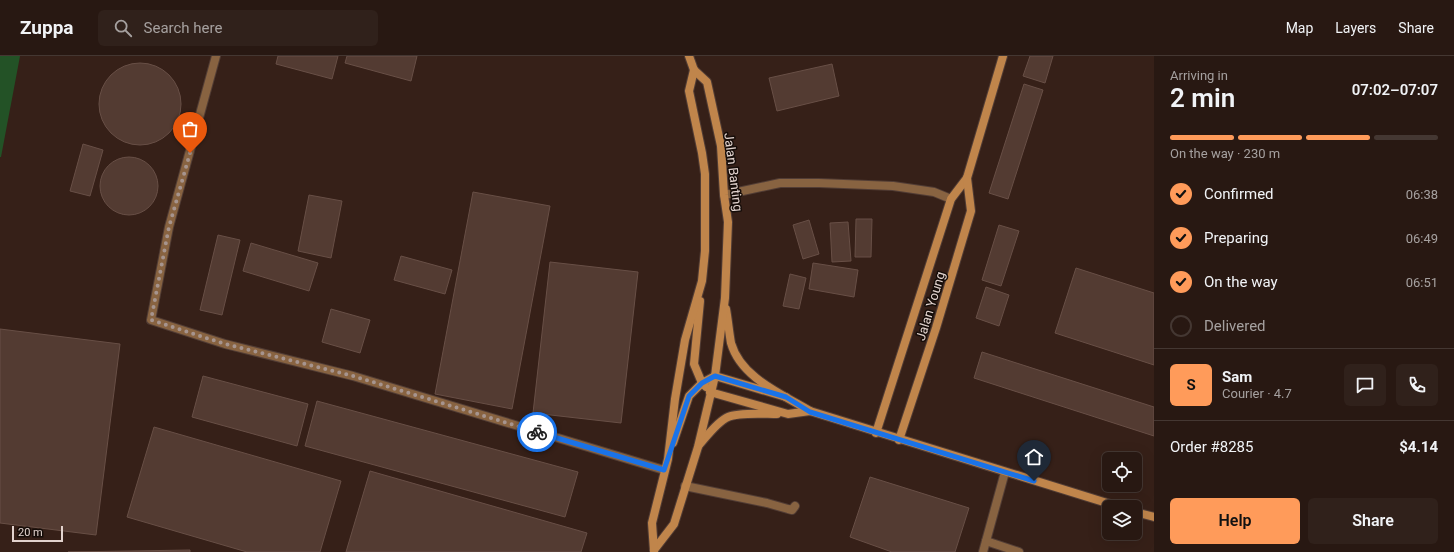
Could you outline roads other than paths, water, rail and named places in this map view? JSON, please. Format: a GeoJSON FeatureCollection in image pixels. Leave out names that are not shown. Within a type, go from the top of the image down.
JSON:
{"type":"FeatureCollection","features":[{"type":"Feature","properties":{"kind":"main road","name":"Jalan Banting"},"geometry":{"type":"LineString","coordinates":[[689,56],[694,70],[707,82],[721,146],[724,195],[728,222],[725,298]]}},
{"type":"Feature","properties":{"kind":"main road","name":"Jalan Young"},"geometry":{"type":"LineString","coordinates":[[876,433],[951,198],[967,178],[1003,56]]}},
{"type":"Feature","properties":{"kind":"main road"},"geometry":{"type":"LineString","coordinates":[[694,70],[689,91],[705,174],[706,226],[694,364],[702,383],[710,392],[788,414]]}},
{"type":"Feature","properties":{"kind":"main road","name":"Jalan Young"},"geometry":{"type":"LineString","coordinates":[[899,440],[971,211],[967,178]]}},
{"type":"Feature","properties":{"kind":"main road"},"geometry":{"type":"LineString","coordinates":[[668,459],[675,399],[685,340],[702,281]]}},
{"type":"Feature","properties":{"kind":"main road"},"geometry":{"type":"LineString","coordinates":[[654,551],[674,524],[698,446],[715,376],[725,298]]}},
{"type":"Feature","properties":{"kind":"main road"},"geometry":{"type":"LineString","coordinates":[[725,298],[732,343],[741,362],[756,378],[810,412],[1102,502]]}},
{"type":"Feature","properties":{"kind":"main road"},"geometry":{"type":"LineString","coordinates":[[654,551],[652,523],[664,470],[689,396],[702,383],[715,376],[786,397]]}},
{"type":"Feature","properties":{"kind":"main road"},"geometry":{"type":"LineString","coordinates":[[698,446],[716,426],[727,417],[746,414],[788,414],[810,412]]}},
{"type":"Feature","properties":{"kind":"main road"},"geometry":{"type":"LineString","coordinates":[[1142,514],[1154,518]]}},
{"type":"Feature","properties":{"kind":"street"},"geometry":{"type":"LineString","coordinates":[[216,56],[169,227],[151,320],[225,344],[353,376],[664,470]]}},
{"type":"Feature","properties":{"kind":"street"},"geometry":{"type":"LineString","coordinates":[[724,195],[780,183],[819,182],[893,186],[934,192],[951,198]]}},
{"type":"Feature","properties":{"kind":"street"},"geometry":{"type":"LineString","coordinates":[[983,552],[1005,472]]}},
{"type":"Feature","properties":{"kind":"street"},"geometry":{"type":"LineString","coordinates":[[685,486],[792,510],[795,506]]}},
{"type":"Feature","properties":{"kind":"street"},"geometry":{"type":"LineString","coordinates":[[986,541],[1019,552]]}}]}
